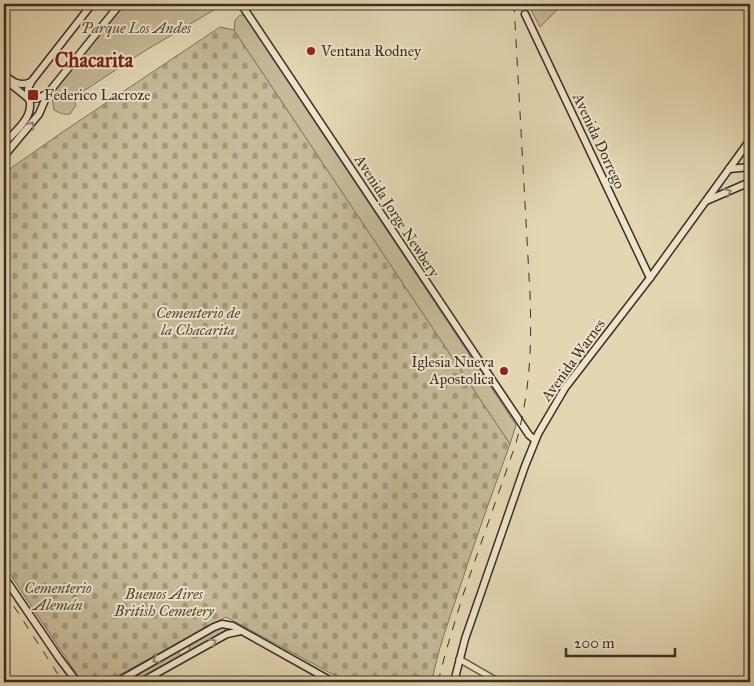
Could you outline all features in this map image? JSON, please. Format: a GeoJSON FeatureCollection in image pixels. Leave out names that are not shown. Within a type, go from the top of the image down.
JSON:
{"type":"FeatureCollection","features":[{"type":"Feature","properties":{"kind":"main road"},"geometry":{"type":"LineString","coordinates":[[4,144],[29,114],[31,107],[28,89],[31,82],[92,4]]}},
{"type":"Feature","properties":{"kind":"main road"},"geometry":{"type":"LineString","coordinates":[[4,163],[5,155],[39,114],[49,92],[114,7],[120,4]]}},
{"type":"Feature","properties":{"kind":"main road","name":"Avenida Jorge Newbery"},"geometry":{"type":"LineString","coordinates":[[241,4],[476,357],[529,435],[535,440]]}},
{"type":"Feature","properties":{"kind":"main road","name":"Avenida Dorrego"},"geometry":{"type":"LineString","coordinates":[[525,14],[650,278]]}},
{"type":"Feature","properties":{"kind":"main road"},"geometry":{"type":"LineString","coordinates":[[4,74],[13,86],[29,98],[39,98],[49,92]]}},
{"type":"Feature","properties":{"kind":"main road"},"geometry":{"type":"LineString","coordinates":[[10,80],[23,85],[31,82]]}},
{"type":"Feature","properties":{"kind":"main road","name":"Avenida Warnes"},"geometry":{"type":"LineString","coordinates":[[454,682],[459,660],[535,440],[565,388],[650,278],[750,140]]}},
{"type":"Feature","properties":{"kind":"main road"},"geometry":{"type":"LineString","coordinates":[[739,155],[741,164],[748,167]]}},
{"type":"Feature","properties":{"kind":"main road"},"geometry":{"type":"LineString","coordinates":[[729,169],[748,167]]}},
{"type":"Feature","properties":{"kind":"main road"},"geometry":{"type":"LineString","coordinates":[[705,202],[750,182]]}},
{"type":"Feature","properties":{"kind":"main road"},"geometry":{"type":"LineString","coordinates":[[4,577],[77,682]]}},
{"type":"Feature","properties":{"kind":"main road"},"geometry":{"type":"LineString","coordinates":[[116,682],[124,680],[218,625],[230,625],[333,682]]}},
{"type":"Feature","properties":{"kind":"main road"},"geometry":{"type":"LineString","coordinates":[[140,682],[227,634],[241,631]]}},
{"type":"Feature","properties":{"kind":"main road"},"geometry":{"type":"LineString","coordinates":[[181,645],[187,656]]}},
{"type":"Feature","properties":{"kind":"main road"},"geometry":{"type":"LineString","coordinates":[[64,665],[74,682]]}},
{"type":"Feature","properties":{"kind":"street"},"geometry":{"type":"LineString","coordinates":[[459,660],[499,682]]}},
{"type":"Feature","properties":{"kind":"green space","name":"Parque Los Andes"},"geometry":{"type":"Polygon","coordinates":[[[125,4],[224,4],[143,52],[73,98],[76,105],[70,114],[62,114],[54,110],[52,97],[57,86],[125,4]]]}},
{"type":"Feature","properties":{"kind":"green space"},"geometry":{"type":"Polygon","coordinates":[[[533,4],[563,4],[540,27],[530,8],[533,4]]]}},
{"type":"Feature","properties":{"kind":"green space"},"geometry":{"type":"Polygon","coordinates":[[[240,15],[244,15],[516,425],[510,444],[234,30],[235,20],[240,15]]]}},
{"type":"Feature","properties":{"kind":"green space","name":"Cementerio de la Chacarita"},"geometry":{"type":"Polygon","coordinates":[[[220,27],[234,30],[510,444],[447,626],[432,682],[347,682],[226,617],[106,682],[82,682],[4,565],[4,173],[220,27]]]}},
{"type":"Feature","properties":{"kind":"green space"},"geometry":{"type":"Polygon","coordinates":[[[220,627],[225,628],[225,633],[192,651],[189,649],[190,644],[220,627]]]}},
{"type":"Feature","properties":{"kind":"green space"},"geometry":{"type":"Polygon","coordinates":[[[176,651],[180,654],[180,658],[136,682],[125,682],[126,679],[176,651]]]}},
{"type":"Feature","properties":{"kind":"tunnel"},"geometry":{"type":"LineString","coordinates":[[519,4],[525,14]]}},
{"type":"Feature","properties":{"kind":"railway"},"geometry":{"type":"LineString","coordinates":[[438,682],[463,595],[516,443],[527,387],[531,333],[530,294],[514,4]]}},
{"type":"Feature","properties":{"kind":"railway"},"geometry":{"type":"LineString","coordinates":[[4,127],[9,120]]}},
{"type":"Feature","properties":{"kind":"railway"},"geometry":{"type":"LineString","coordinates":[[4,591],[63,682]]}},
{"type":"Feature","properties":{"kind":"place","name":"Ventana Rodney"},"geometry":{"type":"Point","coordinates":[311,51]}},
{"type":"Feature","properties":{"kind":"place","name":"Federico Lacroze"},"geometry":{"type":"Point","coordinates":[33,95]}},
{"type":"Feature","properties":{"kind":"place","name":"Iglesia Nueva Apostolica"},"geometry":{"type":"Point","coordinates":[504,371]}},
{"type":"Feature","properties":{"kind":"district","name":"Chacarita"},"geometry":{"type":"Point","coordinates":[94,60]}},
{"type":"Feature","properties":{"kind":"park label","name":"Cementerio Alemán"},"geometry":{"type":"Point","coordinates":[58,596]}},
{"type":"Feature","properties":{"kind":"park label","name":"Buenos Aires British Cemetery"},"geometry":{"type":"Point","coordinates":[164,602]}}]}
